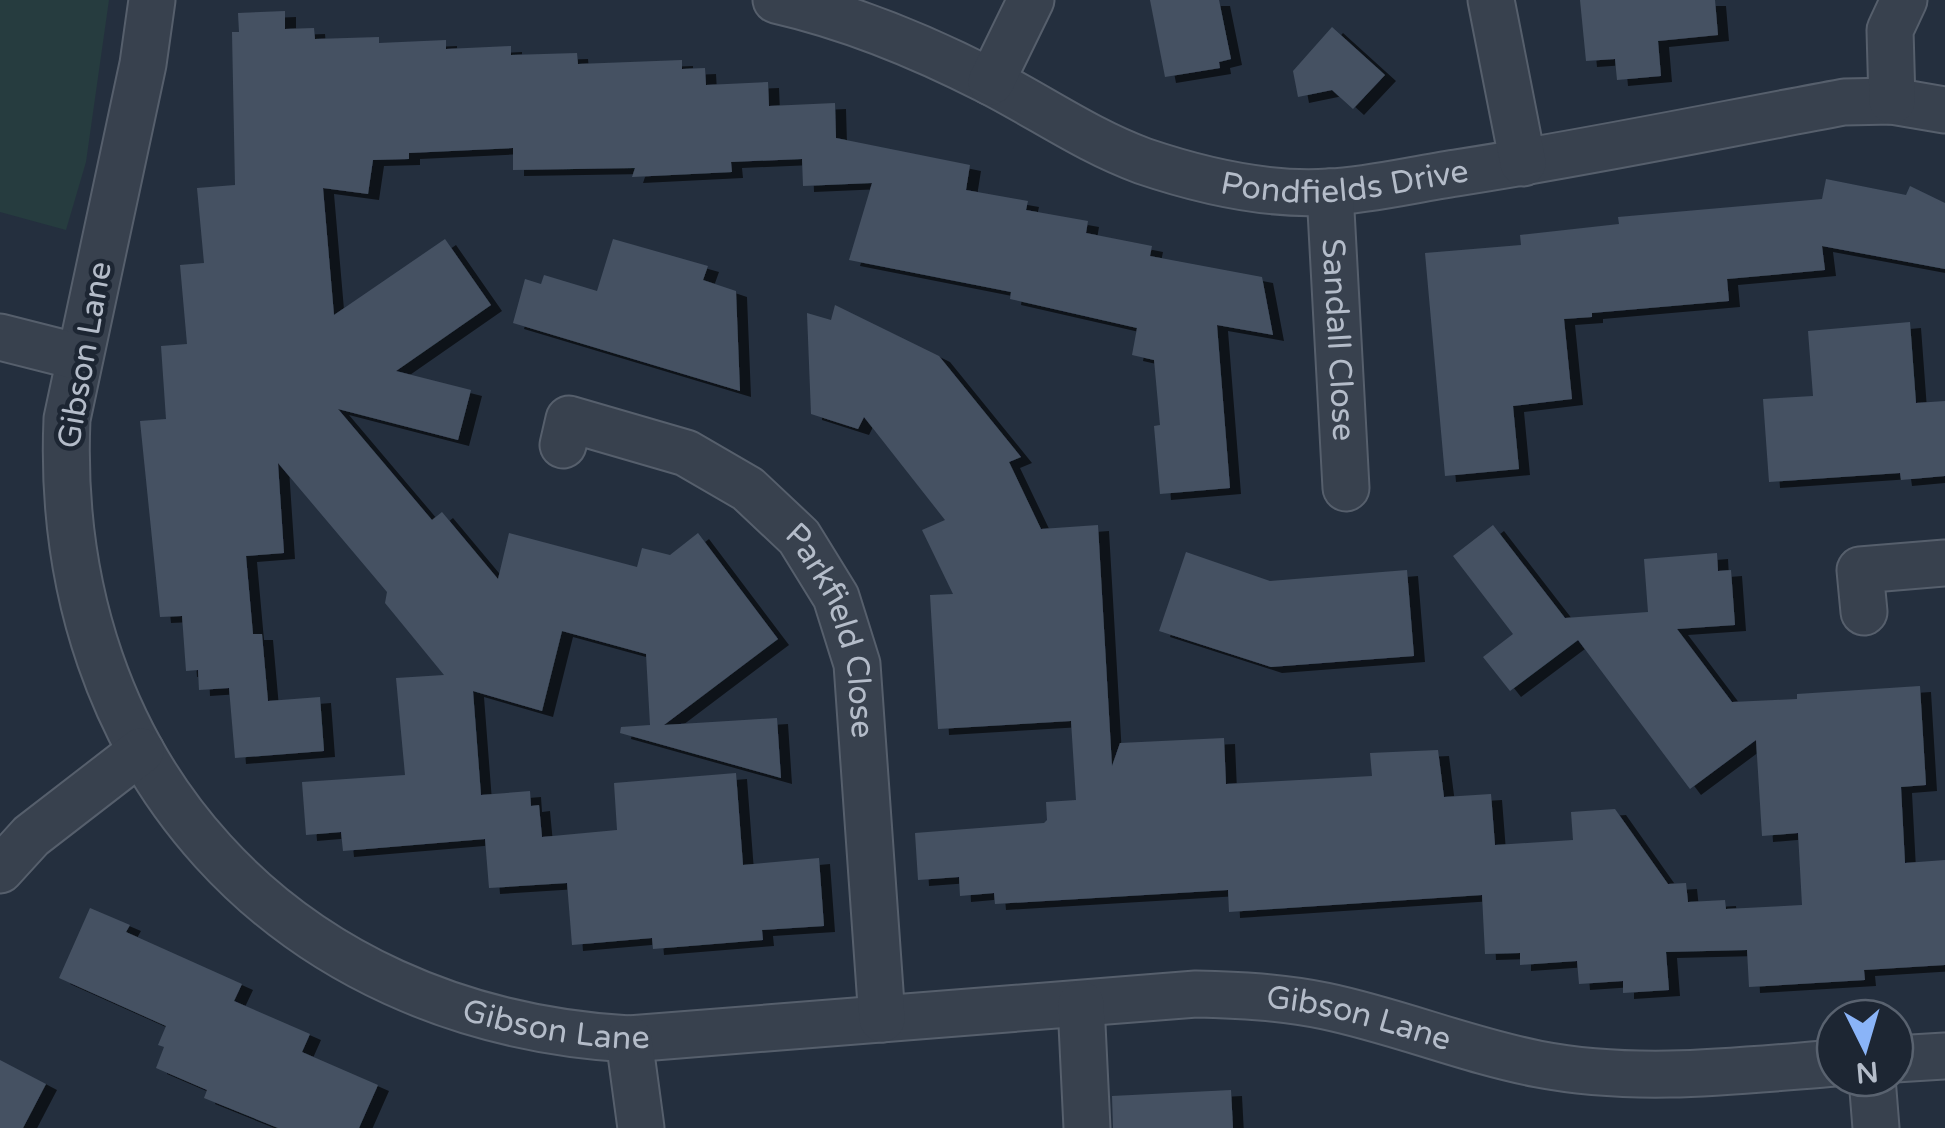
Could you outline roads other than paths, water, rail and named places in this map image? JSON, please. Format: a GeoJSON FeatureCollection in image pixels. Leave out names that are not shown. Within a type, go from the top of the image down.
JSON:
{"type":"FeatureCollection","features":[{"type":"Feature","properties":{"kind":"street","name":"Gibson Lane"},"geometry":{"type":"LineString","coordinates":[[152,0],[136,97],[67,419],[65,468],[74,566],[99,662],[141,751],[167,792],[230,868],[279,912],[346,960],[436,1002],[482,1017],[580,1036],[629,1039],[1196,994],[1282,999],[1367,1017],[1484,1052],[1598,1072],[1655,1075],[1815,1065]]}},
{"type":"Feature","properties":{"kind":"street","name":"Pondfields Drive"},"geometry":{"type":"LineString","coordinates":[[776,0],[862,25],[927,51],[1104,145],[1158,166],[1253,188],[1330,192],[1523,163],[1844,102],[1892,101],[1945,110]]}},
{"type":"Feature","properties":{"kind":"street"},"geometry":{"type":"LineString","coordinates":[[990,82],[1031,0]]}},
{"type":"Feature","properties":{"kind":"street"},"geometry":{"type":"LineString","coordinates":[[1491,0],[1523,163]]}},
{"type":"Feature","properties":{"kind":"street"},"geometry":{"type":"LineString","coordinates":[[1892,101],[1890,30],[1904,0]]}},
{"type":"Feature","properties":{"kind":"street","name":"Sandall Close"},"geometry":{"type":"LineString","coordinates":[[1330,192],[1346,488]]}},
{"type":"Feature","properties":{"kind":"street"},"geometry":{"type":"LineString","coordinates":[[0,337],[79,357]]}},
{"type":"Feature","properties":{"kind":"street","name":"Parkfield Close"},"geometry":{"type":"LineString","coordinates":[[563,445],[569,419],[686,453],[718,470],[774,512],[798,537],[827,582],[848,630],[857,664],[882,1019]]}},
{"type":"Feature","properties":{"kind":"street"},"geometry":{"type":"LineString","coordinates":[[1864,612],[1860,570],[1945,563]]}},
{"type":"Feature","properties":{"kind":"street"},"geometry":{"type":"LineString","coordinates":[[0,870],[31,836],[141,751]]}},
{"type":"Feature","properties":{"kind":"street"},"geometry":{"type":"LineString","coordinates":[[1080,1004],[1087,1128]]}},
{"type":"Feature","properties":{"kind":"street"},"geometry":{"type":"LineString","coordinates":[[629,1039],[640,1128]]}},
{"type":"Feature","properties":{"kind":"street"},"geometry":{"type":"LineString","coordinates":[[1915,1058],[1945,1056]]}},
{"type":"Feature","properties":{"kind":"street"},"geometry":{"type":"LineString","coordinates":[[1874,1098],[1876,1128]]}}]}
